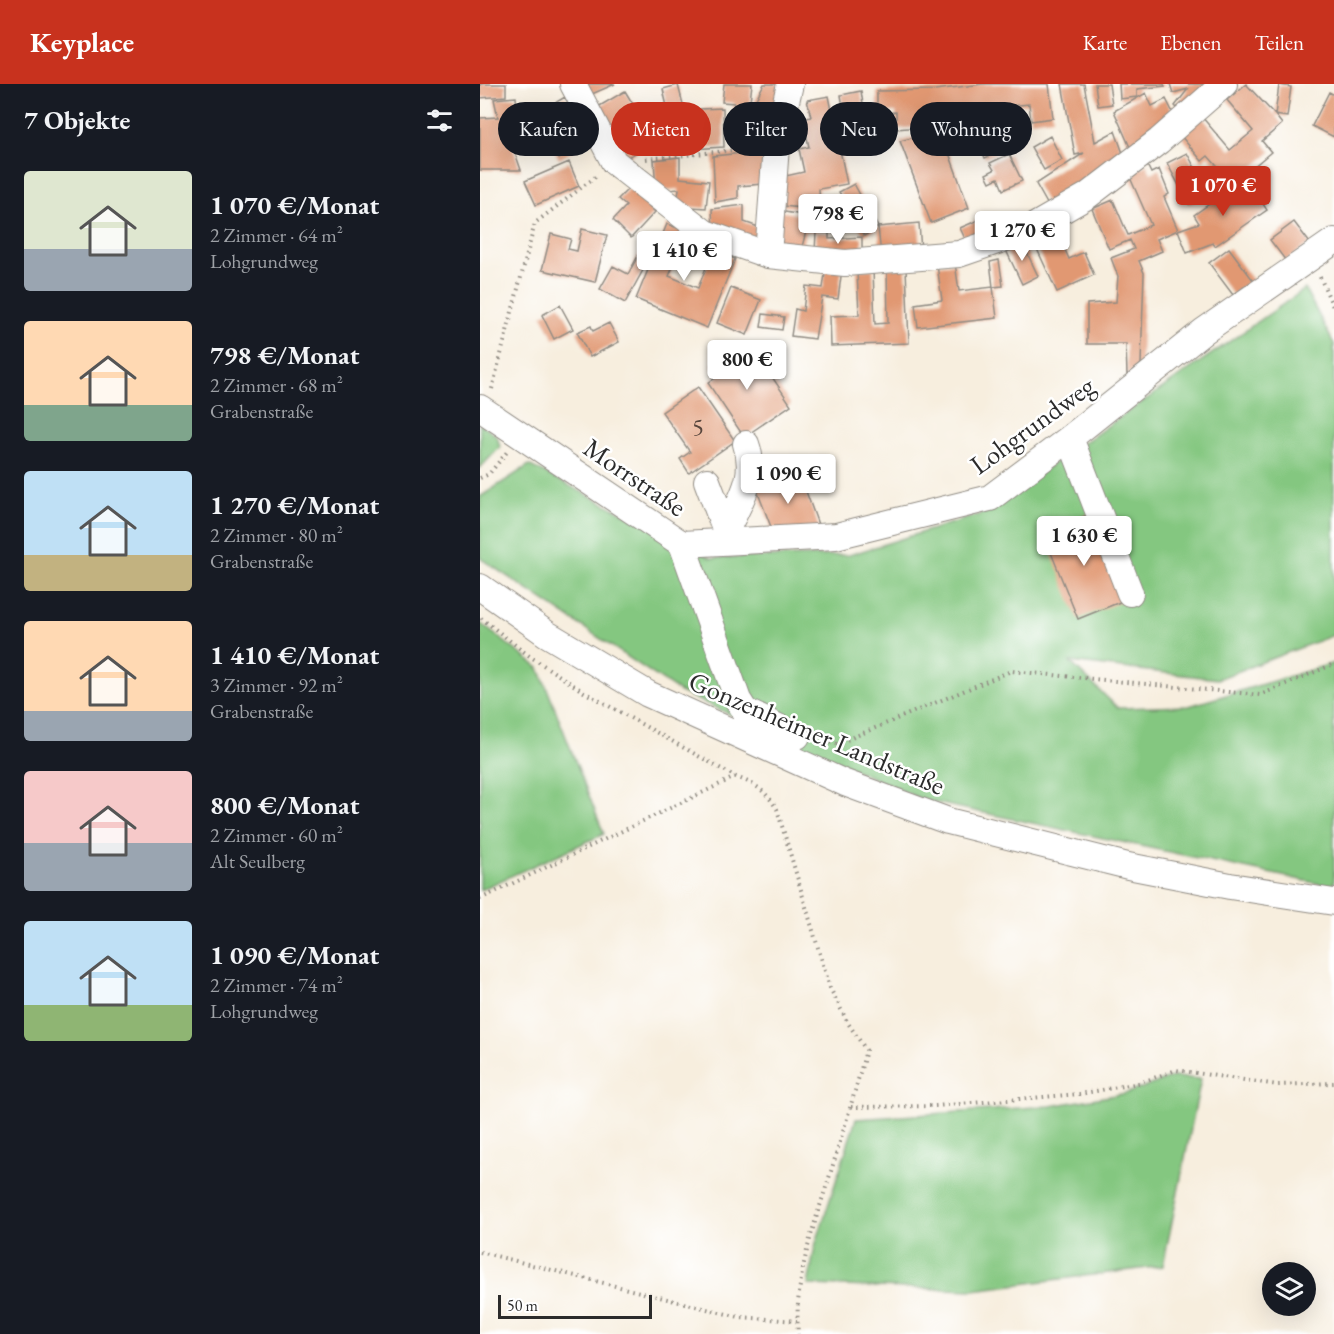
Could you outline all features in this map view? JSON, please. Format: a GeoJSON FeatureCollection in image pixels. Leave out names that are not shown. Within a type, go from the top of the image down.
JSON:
{"type":"FeatureCollection","features":[{"type":"Feature","properties":{"kind":"street"},"geometry":{"type":"LineString","coordinates":[[573,84],[614,162],[705,233],[768,255],[844,263],[959,254],[1026,231],[1087,196],[1159,141],[1224,84]]}},
{"type":"Feature","properties":{"kind":"street"},"geometry":{"type":"LineString","coordinates":[[786,102],[790,84]]}},
{"type":"Feature","properties":{"kind":"street"},"geometry":{"type":"LineString","coordinates":[[768,255],[775,156]]}},
{"type":"Feature","properties":{"kind":"street","name":"Lohgrundweg"},"geometry":{"type":"LineString","coordinates":[[682,544],[727,536],[836,536],[990,498],[1070,438],[1204,331],[1334,242]]}},
{"type":"Feature","properties":{"kind":"street","name":"Morrstraße"},"geometry":{"type":"LineString","coordinates":[[483,410],[682,544],[738,700],[745,711],[797,736]]}},
{"type":"Feature","properties":{"kind":"street"},"geometry":{"type":"LineString","coordinates":[[1070,438],[1130,593]]}},
{"type":"Feature","properties":{"kind":"street"},"geometry":{"type":"LineString","coordinates":[[727,536],[749,482],[751,458],[746,444]]}},
{"type":"Feature","properties":{"kind":"street"},"geometry":{"type":"LineString","coordinates":[[707,481],[727,536]]}},
{"type":"Feature","properties":{"kind":"street","name":"Gonzenheimer Landstraße"},"geometry":{"type":"LineString","coordinates":[[480,587],[547,634],[648,694],[845,783],[948,821],[1140,868],[1230,886],[1334,902]]}},
{"type":"Feature","properties":{"kind":"path"},"geometry":{"type":"LineString","coordinates":[[483,410],[535,223],[614,162],[723,151]]}},
{"type":"Feature","properties":{"kind":"path"},"geometry":{"type":"LineString","coordinates":[[1312,257],[1334,309]]}},
{"type":"Feature","properties":{"kind":"path"},"geometry":{"type":"LineString","coordinates":[[480,478],[489,474],[520,436]]}},
{"type":"Feature","properties":{"kind":"path"},"geometry":{"type":"LineString","coordinates":[[480,617],[528,655],[584,692],[736,777],[753,783],[767,794],[777,809],[830,988],[848,1023],[866,1050],[851,1107],[806,1252],[800,1284],[798,1334]]}},
{"type":"Feature","properties":{"kind":"path"},"geometry":{"type":"LineString","coordinates":[[797,736],[837,744],[1011,671],[1260,695],[1334,664]]}},
{"type":"Feature","properties":{"kind":"path"},"geometry":{"type":"LineString","coordinates":[[480,899],[736,777]]}},
{"type":"Feature","properties":{"kind":"path"},"geometry":{"type":"LineString","coordinates":[[851,1107],[935,1106],[1080,1094],[1139,1083],[1176,1070],[1278,1085],[1334,1083]]}},
{"type":"Feature","properties":{"kind":"path"},"geometry":{"type":"LineString","coordinates":[[480,1252],[739,1317],[797,1321]]}},
{"type":"Feature","properties":{"kind":"green space"},"geometry":{"type":"Polygon","coordinates":[[[1305,289],[1334,344],[1334,635],[1218,679],[1070,662],[1118,708],[1189,706],[1334,663],[1334,887],[923,800],[680,692],[480,558],[480,497],[529,465],[711,558],[849,555],[981,514],[1305,289]]]}},
{"type":"Feature","properties":{"kind":"green space"},"geometry":{"type":"Polygon","coordinates":[[[480,424],[497,436],[500,447],[480,468],[480,424]]]}},
{"type":"Feature","properties":{"kind":"green space"},"geometry":{"type":"Polygon","coordinates":[[[480,623],[539,668],[604,834],[480,890],[480,623]]]}},
{"type":"Feature","properties":{"kind":"green space"},"geometry":{"type":"Polygon","coordinates":[[[1173,1077],[1201,1079],[1163,1266],[973,1290],[808,1285],[815,1246],[856,1119],[1050,1106],[1127,1093],[1173,1077]]]}},
{"type":"Feature","properties":{"kind":"building"},"geometry":{"type":"Polygon","coordinates":[[[480,84],[506,84],[506,96],[480,98],[480,84]]]}},
{"type":"Feature","properties":{"kind":"building"},"geometry":{"type":"Polygon","coordinates":[[[580,84],[615,84],[585,97],[580,84]]]}},
{"type":"Feature","properties":{"kind":"building"},"geometry":{"type":"Polygon","coordinates":[[[724,84],[752,84],[750,102],[722,102],[724,84]]]}},
{"type":"Feature","properties":{"kind":"building"},"geometry":{"type":"Polygon","coordinates":[[[764,84],[786,84],[777,102],[755,102],[764,84]]]}},
{"type":"Feature","properties":{"kind":"building"},"geometry":{"type":"Polygon","coordinates":[[[983,84],[1049,84],[1053,118],[1032,121],[1032,102],[910,102],[910,128],[898,129],[898,102],[877,102],[877,91],[935,90],[983,84]]]}},
{"type":"Feature","properties":{"kind":"building"},"geometry":{"type":"Polygon","coordinates":[[[1062,84],[1084,84],[1095,142],[1115,131],[1125,159],[1050,209],[1036,184],[1084,153],[1075,155],[1062,84]]]}},
{"type":"Feature","properties":{"kind":"building"},"geometry":{"type":"Polygon","coordinates":[[[1095,84],[1109,84],[1112,104],[1098,106],[1095,84]]]}},
{"type":"Feature","properties":{"kind":"building"},"geometry":{"type":"Polygon","coordinates":[[[1119,84],[1164,84],[1165,86],[1137,89],[1137,97],[1120,99],[1119,84]]]}},
{"type":"Feature","properties":{"kind":"building"},"geometry":{"type":"Polygon","coordinates":[[[1170,84],[1214,84],[1183,114],[1175,106],[1188,89],[1173,93],[1170,84]]]}},
{"type":"Feature","properties":{"kind":"building"},"geometry":{"type":"Polygon","coordinates":[[[1246,84],[1282,124],[1262,141],[1271,152],[1233,184],[1208,156],[1202,161],[1180,135],[1202,117],[1230,150],[1253,131],[1227,100],[1246,84]]]}},
{"type":"Feature","properties":{"kind":"building"},"geometry":{"type":"Polygon","coordinates":[[[678,85],[682,102],[666,102],[663,89],[678,85]]]}},
{"type":"Feature","properties":{"kind":"building"},"geometry":{"type":"Polygon","coordinates":[[[1279,85],[1291,87],[1287,117],[1275,115],[1279,85]]]}},
{"type":"Feature","properties":{"kind":"building"},"geometry":{"type":"Polygon","coordinates":[[[625,91],[632,102],[611,102],[611,143],[599,124],[599,106],[625,91]]]}},
{"type":"Feature","properties":{"kind":"building"},"geometry":{"type":"Polygon","coordinates":[[[861,91],[863,102],[842,102],[841,95],[861,91]]]}},
{"type":"Feature","properties":{"kind":"building"},"geometry":{"type":"Polygon","coordinates":[[[1329,92],[1334,95],[1334,137],[1312,126],[1329,92]]]}},
{"type":"Feature","properties":{"kind":"building"},"geometry":{"type":"Polygon","coordinates":[[[1146,93],[1152,106],[1166,99],[1175,117],[1133,154],[1114,111],[1146,93]]]}},
{"type":"Feature","properties":{"kind":"building"},"geometry":{"type":"Polygon","coordinates":[[[829,96],[830,102],[820,102],[820,156],[841,156],[847,184],[819,189],[820,205],[844,200],[839,192],[854,184],[878,227],[864,236],[853,217],[820,220],[820,210],[783,206],[781,177],[804,172],[801,156],[808,156],[808,118],[811,117],[807,100],[829,96]]]}},
{"type":"Feature","properties":{"kind":"building"},"geometry":{"type":"Polygon","coordinates":[[[516,97],[516,102],[498,102],[498,117],[494,99],[516,97]]]}},
{"type":"Feature","properties":{"kind":"building"},"geometry":{"type":"Polygon","coordinates":[[[565,97],[568,102],[557,102],[565,97]]]}},
{"type":"Feature","properties":{"kind":"building"},"geometry":{"type":"Polygon","coordinates":[[[723,108],[723,147],[711,148],[711,109],[723,108]]]}},
{"type":"Feature","properties":{"kind":"building"},"geometry":{"type":"Polygon","coordinates":[[[498,117],[498,156],[516,156],[521,170],[480,170],[480,118],[498,117]]]}},
{"type":"Feature","properties":{"kind":"building"},"geometry":{"type":"Polygon","coordinates":[[[1050,136],[1062,160],[1044,170],[1032,146],[1050,136]]]}},
{"type":"Feature","properties":{"kind":"building"},"geometry":{"type":"Polygon","coordinates":[[[910,138],[910,156],[950,156],[969,208],[931,223],[900,141],[910,138]]]}},
{"type":"Feature","properties":{"kind":"building"},"geometry":{"type":"Polygon","coordinates":[[[1187,153],[1209,194],[1189,204],[1167,163],[1187,153]]]}},
{"type":"Feature","properties":{"kind":"building"},"geometry":{"type":"Polygon","coordinates":[[[713,156],[763,156],[764,184],[738,186],[738,198],[715,202],[713,156]]]}},
{"type":"Feature","properties":{"kind":"building"},"geometry":{"type":"Polygon","coordinates":[[[1010,156],[1022,181],[1003,190],[998,178],[990,182],[986,174],[994,170],[990,163],[1010,156]]]}},
{"type":"Feature","properties":{"kind":"building"},"geometry":{"type":"Polygon","coordinates":[[[680,157],[680,178],[709,181],[706,208],[677,206],[679,189],[656,191],[654,160],[680,157]]]}},
{"type":"Feature","properties":{"kind":"building"},"geometry":{"type":"Polygon","coordinates":[[[569,162],[579,186],[536,205],[525,181],[569,162]]]}},
{"type":"Feature","properties":{"kind":"building"},"geometry":{"type":"Polygon","coordinates":[[[1147,165],[1151,173],[1159,169],[1169,194],[1164,197],[1178,230],[1157,239],[1162,251],[1139,261],[1144,273],[1141,364],[1127,375],[1126,344],[1087,344],[1087,304],[1116,302],[1118,276],[1111,258],[1134,249],[1130,240],[1109,249],[1092,209],[1113,200],[1128,235],[1151,225],[1128,173],[1147,165]]]}},
{"type":"Feature","properties":{"kind":"building"},"geometry":{"type":"Polygon","coordinates":[[[1246,178],[1267,210],[1215,246],[1213,243],[1187,253],[1178,230],[1199,223],[1194,215],[1246,178]]]}},
{"type":"Feature","properties":{"kind":"building"},"geometry":{"type":"Polygon","coordinates":[[[630,187],[655,212],[631,238],[613,220],[626,206],[618,199],[630,187]]]}},
{"type":"Feature","properties":{"kind":"building"},"geometry":{"type":"Polygon","coordinates":[[[744,205],[744,222],[764,229],[757,246],[713,230],[712,209],[744,205]]]}},
{"type":"Feature","properties":{"kind":"building"},"geometry":{"type":"Polygon","coordinates":[[[779,211],[814,217],[818,225],[816,232],[806,231],[800,255],[772,250],[779,211]]]}},
{"type":"Feature","properties":{"kind":"building"},"geometry":{"type":"Polygon","coordinates":[[[995,213],[1004,232],[969,247],[960,228],[995,213]]]}},
{"type":"Feature","properties":{"kind":"building"},"geometry":{"type":"Polygon","coordinates":[[[1294,222],[1310,243],[1286,261],[1270,240],[1294,222]]]}},
{"type":"Feature","properties":{"kind":"building"},"geometry":{"type":"Polygon","coordinates":[[[919,223],[921,251],[881,255],[878,227],[919,223]]]}},
{"type":"Feature","properties":{"kind":"building"},"geometry":{"type":"Polygon","coordinates":[[[667,224],[688,232],[669,276],[698,288],[713,250],[735,259],[707,328],[636,299],[667,224]]]}},
{"type":"Feature","properties":{"kind":"building"},"geometry":{"type":"Polygon","coordinates":[[[1054,225],[1069,259],[1084,252],[1094,275],[1057,292],[1031,236],[1054,225]]]}},
{"type":"Feature","properties":{"kind":"building"},"geometry":{"type":"Polygon","coordinates":[[[582,229],[607,235],[595,282],[542,270],[551,234],[571,239],[568,249],[577,251],[582,229]]]}},
{"type":"Feature","properties":{"kind":"building"},"geometry":{"type":"Polygon","coordinates":[[[816,232],[829,233],[829,239],[862,237],[862,254],[815,252],[816,232]]]}},
{"type":"Feature","properties":{"kind":"building"},"geometry":{"type":"Polygon","coordinates":[[[1021,240],[1038,276],[1022,284],[1005,248],[1021,240]]]}},
{"type":"Feature","properties":{"kind":"building"},"geometry":{"type":"Polygon","coordinates":[[[644,245],[654,250],[625,303],[600,289],[613,266],[628,274],[644,245]]]}},
{"type":"Feature","properties":{"kind":"building"},"geometry":{"type":"Polygon","coordinates":[[[1229,248],[1253,280],[1233,295],[1209,263],[1229,248]]]}},
{"type":"Feature","properties":{"kind":"building"},"geometry":{"type":"Polygon","coordinates":[[[999,260],[1003,286],[993,287],[990,262],[999,260]]]}},
{"type":"Feature","properties":{"kind":"building"},"geometry":{"type":"Polygon","coordinates":[[[955,263],[959,291],[993,287],[997,318],[918,327],[915,304],[942,300],[937,265],[955,263]]]}},
{"type":"Feature","properties":{"kind":"building"},"geometry":{"type":"Polygon","coordinates":[[[826,267],[842,269],[838,299],[822,297],[815,339],[791,336],[795,309],[803,311],[806,286],[823,288],[826,267]]]}},
{"type":"Feature","properties":{"kind":"building"},"geometry":{"type":"Polygon","coordinates":[[[887,268],[906,268],[909,343],[831,346],[830,316],[859,315],[857,270],[873,269],[875,324],[888,323],[887,268]]]}},
{"type":"Feature","properties":{"kind":"building"},"geometry":{"type":"Polygon","coordinates":[[[731,288],[761,300],[747,335],[717,323],[731,288]]]}},
{"type":"Feature","properties":{"kind":"building"},"geometry":{"type":"Polygon","coordinates":[[[560,305],[573,329],[554,339],[542,315],[560,305]]]}},
{"type":"Feature","properties":{"kind":"building"},"geometry":{"type":"Polygon","coordinates":[[[763,314],[784,317],[782,330],[761,327],[763,314]]]}},
{"type":"Feature","properties":{"kind":"building"},"geometry":{"type":"Polygon","coordinates":[[[609,323],[619,342],[590,357],[577,332],[591,326],[593,331],[609,323]]]}},
{"type":"Feature","properties":{"kind":"building"},"geometry":{"type":"Polygon","coordinates":[[[736,349],[742,358],[754,350],[791,405],[744,437],[708,383],[718,376],[711,365],[736,349]]]}},
{"type":"Feature","properties":{"kind":"building"},"geometry":{"type":"Polygon","coordinates":[[[698,387],[735,441],[689,473],[680,459],[690,452],[662,412],[698,387]]]}},
{"type":"Feature","properties":{"kind":"building"},"geometry":{"type":"Polygon","coordinates":[[[799,472],[820,530],[773,532],[756,488],[799,472]]]}},
{"type":"Feature","properties":{"kind":"building"},"geometry":{"type":"Polygon","coordinates":[[[1089,514],[1125,600],[1078,619],[1043,533],[1089,514]]]}}]}
